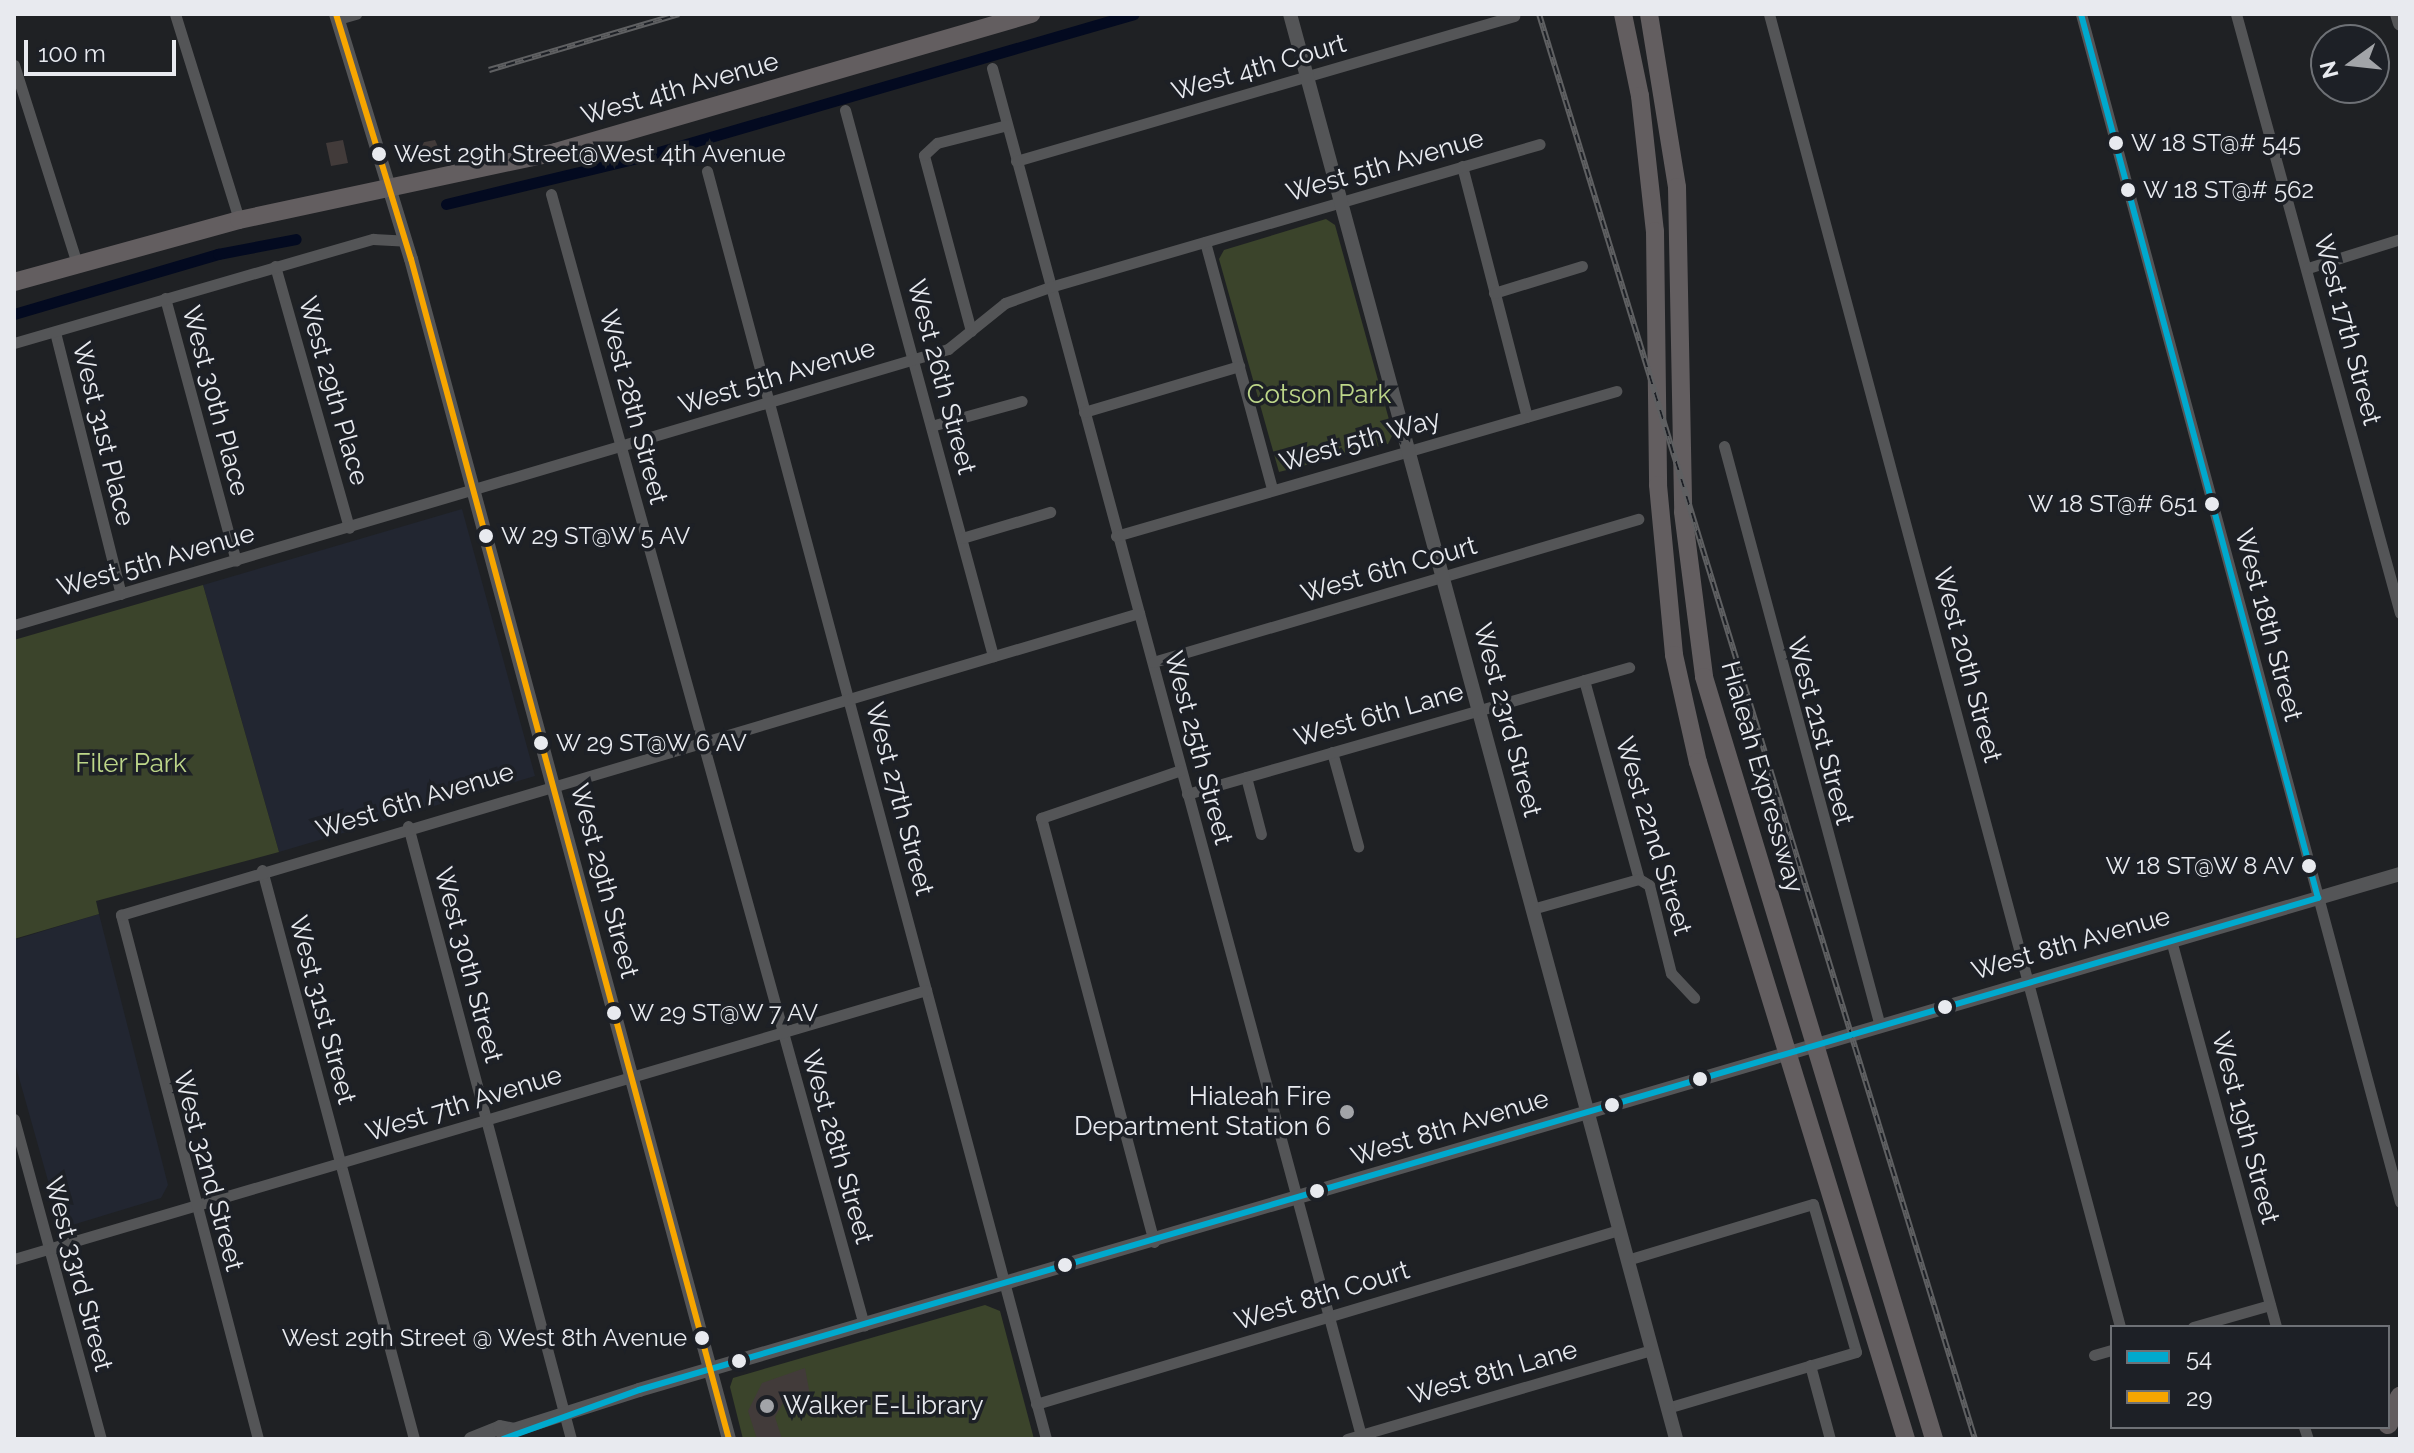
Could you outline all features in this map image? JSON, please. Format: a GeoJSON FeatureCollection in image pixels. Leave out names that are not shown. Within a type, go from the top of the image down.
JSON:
{"type":"FeatureCollection","features":[{"type":"Feature","properties":{"kind":"highway"},"geometry":{"type":"LineString","coordinates":[[2390,1419],[2400,1397]]}},
{"type":"Feature","properties":{"kind":"main road","name":"West 4th Avenue"},"geometry":{"type":"LineString","coordinates":[[14,282],[239,220],[391,189],[676,119],[1031,14]]}},
{"type":"Feature","properties":{"kind":"main road","name":"Hialeah Expressway"},"geometry":{"type":"LineString","coordinates":[[1623,14],[1649,161],[1658,314],[1658,499],[1674,655],[1698,762],[1906,1439]]}},
{"type":"Feature","properties":{"kind":"main road","name":"Hialeah Expressway"},"geometry":{"type":"LineString","coordinates":[[1649,14],[1673,146],[1682,306],[1683,512],[1699,649],[1721,748],[1816,1045],[1934,1439]]}},
{"type":"Feature","properties":{"kind":"street"},"geometry":{"type":"LineString","coordinates":[[175,14],[239,220]]}},
{"type":"Feature","properties":{"kind":"street"},"geometry":{"type":"LineString","coordinates":[[337,17],[356,14]]}},
{"type":"Feature","properties":{"kind":"street","name":"West 23rd Street"},"geometry":{"type":"LineString","coordinates":[[1290,14],[1676,1439]]}},
{"type":"Feature","properties":{"kind":"street","name":"West 20th Street"},"geometry":{"type":"LineString","coordinates":[[1769,14],[2119,1325]]}},
{"type":"Feature","properties":{"kind":"street","name":"West 18th Street"},"geometry":{"type":"LineString","coordinates":[[2081,14],[2400,1202]]}},
{"type":"Feature","properties":{"kind":"street","name":"West 17th Street"},"geometry":{"type":"LineString","coordinates":[[2236,14],[2400,613]]}},
{"type":"Feature","properties":{"kind":"street"},"geometry":{"type":"LineString","coordinates":[[2397,14],[2400,24]]}},
{"type":"Feature","properties":{"kind":"street","name":"West 4th Court"},"geometry":{"type":"LineString","coordinates":[[1016,161],[1514,16]]}},
{"type":"Feature","properties":{"kind":"street","name":"West 29th Street"},"geometry":{"type":"LineString","coordinates":[[337,17],[406,241],[729,1439]]}},
{"type":"Feature","properties":{"kind":"street"},"geometry":{"type":"LineString","coordinates":[[14,65],[77,264]]}},
{"type":"Feature","properties":{"kind":"street","name":"West 25th Street"},"geometry":{"type":"LineString","coordinates":[[992,68],[1361,1437]]}},
{"type":"Feature","properties":{"kind":"street","name":"West 26th Street"},"geometry":{"type":"LineString","coordinates":[[845,110],[993,656]]}},
{"type":"Feature","properties":{"kind":"street"},"geometry":{"type":"LineString","coordinates":[[971,331],[924,155],[937,143],[1007,125]]}},
{"type":"Feature","properties":{"kind":"street","name":"West 5th Avenue"},"geometry":{"type":"LineString","coordinates":[[14,625],[948,349],[1005,303],[1050,287],[1540,144]]}},
{"type":"Feature","properties":{"kind":"street"},"geometry":{"type":"LineString","coordinates":[[1462,166],[1527,417]]}},
{"type":"Feature","properties":{"kind":"street","name":"West 27th Street"},"geometry":{"type":"LineString","coordinates":[[707,171],[1046,1439]]}},
{"type":"Feature","properties":{"kind":"street","name":"West 28th Street"},"geometry":{"type":"LineString","coordinates":[[551,194],[864,1325]]}},
{"type":"Feature","properties":{"kind":"street"},"geometry":{"type":"LineString","coordinates":[[14,343],[330,250],[380,238],[406,241]]}},
{"type":"Feature","properties":{"kind":"street"},"geometry":{"type":"LineString","coordinates":[[2308,268],[2400,239]]}},
{"type":"Feature","properties":{"kind":"street"},"geometry":{"type":"LineString","coordinates":[[1205,242],[1272,489]]}},
{"type":"Feature","properties":{"kind":"street","name":"West 29th Place"},"geometry":{"type":"LineString","coordinates":[[275,266],[349,528]]}},
{"type":"Feature","properties":{"kind":"street"},"geometry":{"type":"LineString","coordinates":[[1494,293],[1582,266]]}},
{"type":"Feature","properties":{"kind":"street","name":"West 30th Place"},"geometry":{"type":"LineString","coordinates":[[165,298],[236,561]]}},
{"type":"Feature","properties":{"kind":"street","name":"West 31st Place"},"geometry":{"type":"LineString","coordinates":[[55,332],[121,594]]}},
{"type":"Feature","properties":{"kind":"street"},"geometry":{"type":"LineString","coordinates":[[1084,412],[1239,366]]}},
{"type":"Feature","properties":{"kind":"street","name":"West 5th Way"},"geometry":{"type":"LineString","coordinates":[[1116,536],[1616,391]]}},
{"type":"Feature","properties":{"kind":"street"},"geometry":{"type":"LineString","coordinates":[[931,426],[1022,401]]}},
{"type":"Feature","properties":{"kind":"street","name":"West 21st Street"},"geometry":{"type":"LineString","coordinates":[[1724,446],[1880,1026]]}},
{"type":"Feature","properties":{"kind":"street"},"geometry":{"type":"LineString","coordinates":[[962,538],[1050,512]]}},
{"type":"Feature","properties":{"kind":"street","name":"West 6th Court"},"geometry":{"type":"LineString","coordinates":[[1153,662],[1638,519]]}},
{"type":"Feature","properties":{"kind":"street"},"geometry":{"type":"LineString","coordinates":[[2386,560],[2400,556]]}},
{"type":"Feature","properties":{"kind":"street","name":"West 6th Avenue"},"geometry":{"type":"LineString","coordinates":[[121,915],[408,826],[1139,613]]}},
{"type":"Feature","properties":{"kind":"street","name":"West 6th Lane"},"geometry":{"type":"LineString","coordinates":[[1187,794],[1629,667]]}},
{"type":"Feature","properties":{"kind":"street","name":"West 22nd Street"},"geometry":{"type":"LineString","coordinates":[[1584,680],[1639,879],[1649,885],[1671,973],[1694,998]]}},
{"type":"Feature","properties":{"kind":"street"},"geometry":{"type":"LineString","coordinates":[[1332,752],[1358,846]]}},
{"type":"Feature","properties":{"kind":"street"},"geometry":{"type":"LineString","coordinates":[[1154,1242],[1041,818],[1181,770]]}},
{"type":"Feature","properties":{"kind":"street"},"geometry":{"type":"LineString","coordinates":[[1246,777],[1261,834]]}},
{"type":"Feature","properties":{"kind":"street","name":"West 30th Street"},"geometry":{"type":"LineString","coordinates":[[408,826],[571,1439]]}},
{"type":"Feature","properties":{"kind":"street","name":"West 31st Street"},"geometry":{"type":"LineString","coordinates":[[262,870],[414,1439]]}},
{"type":"Feature","properties":{"kind":"street","name":"West 8th Avenue"},"geometry":{"type":"LineString","coordinates":[[471,1439],[500,1427],[508,1434],[564,1413],[1154,1242],[2029,980],[2400,874]]}},
{"type":"Feature","properties":{"kind":"street"},"geometry":{"type":"LineString","coordinates":[[1532,909],[1639,879]]}},
{"type":"Feature","properties":{"kind":"street","name":"West 32nd Street"},"geometry":{"type":"LineString","coordinates":[[121,915],[194,1207],[258,1439]]}},
{"type":"Feature","properties":{"kind":"street","name":"West 19th Street"},"geometry":{"type":"LineString","coordinates":[[2171,940],[2275,1325]]}},
{"type":"Feature","properties":{"kind":"street","name":"West 7th Avenue"},"geometry":{"type":"LineString","coordinates":[[14,1259],[926,990]]}},
{"type":"Feature","properties":{"kind":"street","name":"West 33rd Street"},"geometry":{"type":"LineString","coordinates":[[14,1119],[101,1439]]}},
{"type":"Feature","properties":{"kind":"street"},"geometry":{"type":"LineString","coordinates":[[1627,1260],[1813,1204],[1856,1352],[1667,1408]]}},
{"type":"Feature","properties":{"kind":"street","name":"West 8th Court"},"geometry":{"type":"LineString","coordinates":[[1036,1404],[1619,1230]]}},
{"type":"Feature","properties":{"kind":"street"},"geometry":{"type":"LineString","coordinates":[[2200,1325],[2270,1305]]}},
{"type":"Feature","properties":{"kind":"street","name":"West 8th Lane"},"geometry":{"type":"LineString","coordinates":[[1347,1439],[1652,1350]]}},
{"type":"Feature","properties":{"kind":"street"},"geometry":{"type":"LineString","coordinates":[[2094,1355],[2110,1351]]}},
{"type":"Feature","properties":{"kind":"street"},"geometry":{"type":"LineString","coordinates":[[1810,1365],[1830,1439]]}},
{"type":"Feature","properties":{"kind":"shaded area"},"geometry":{"type":"Polygon","coordinates":[[[462,509],[535,776],[279,852],[203,585],[462,509]]]}},
{"type":"Feature","properties":{"kind":"shaded area"},"geometry":{"type":"Polygon","coordinates":[[[99,914],[168,1185],[161,1198],[69,1226],[59,1220],[14,1060],[14,940],[99,914]]]}},
{"type":"Feature","properties":{"kind":"green space","name":"Cotson Park"},"geometry":{"type":"Polygon","coordinates":[[[1326,219],[1335,225],[1393,434],[1388,444],[1279,472],[1219,259],[1224,250],[1326,219]]]}},
{"type":"Feature","properties":{"kind":"green space","name":"Filer Park"},"geometry":{"type":"Polygon","coordinates":[[[203,585],[279,852],[96,901],[99,914],[14,939],[14,640],[203,585]]]}},
{"type":"Feature","properties":{"kind":"green space"},"geometry":{"type":"Polygon","coordinates":[[[985,1305],[1000,1311],[1034,1439],[743,1439],[730,1387],[733,1378],[985,1305]]]}},
{"type":"Feature","properties":{"kind":"building"},"geometry":{"type":"Polygon","coordinates":[[[343,140],[348,163],[331,166],[326,143],[343,140]]]}},
{"type":"Feature","properties":{"kind":"building"},"geometry":{"type":"Polygon","coordinates":[[[435,140],[440,151],[407,159],[404,146],[435,140]]]}},
{"type":"Feature","properties":{"kind":"building","name":"Walker E-Library"},"geometry":{"type":"Polygon","coordinates":[[[805,1368],[810,1395],[783,1403],[775,1417],[782,1439],[757,1439],[748,1411],[762,1383],[805,1368]]]}},
{"type":"Feature","properties":{"kind":"waterway"},"geometry":{"type":"LineString","coordinates":[[446,204],[638,158],[1134,14]]}},
{"type":"Feature","properties":{"kind":"waterway"},"geometry":{"type":"LineString","coordinates":[[14,314],[218,254],[296,239]]}},
{"type":"Feature","properties":{"kind":"railway"},"geometry":{"type":"LineString","coordinates":[[489,70],[679,14]]}},
{"type":"Feature","properties":{"kind":"railway"},"geometry":{"type":"LineString","coordinates":[[1539,14],[1975,1439]]}},
{"type":"Feature","properties":{"kind":"transit line","name":"29"},"geometry":{"type":"LineString","coordinates":[[336,14],[411,259],[729,1439]]}},
{"type":"Feature","properties":{"kind":"transit line","name":"54"},"geometry":{"type":"LineString","coordinates":[[503,1439],[639,1390],[2318,898],[2081,14]]}},
{"type":"Feature","properties":{"kind":"place","name":"W 18 ST@# 545"},"geometry":{"type":"Point","coordinates":[2116,143]}},
{"type":"Feature","properties":{"kind":"place","name":"West 29th Street@West 4th Avenue"},"geometry":{"type":"Point","coordinates":[379,154]}},
{"type":"Feature","properties":{"kind":"place","name":"W 18 ST@# 562"},"geometry":{"type":"Point","coordinates":[2128,190]}},
{"type":"Feature","properties":{"kind":"place","name":"W 18 ST@# 651"},"geometry":{"type":"Point","coordinates":[2212,504]}},
{"type":"Feature","properties":{"kind":"place","name":"W 29 ST@W 5 AV"},"geometry":{"type":"Point","coordinates":[486,536]}},
{"type":"Feature","properties":{"kind":"place","name":"W 29 ST@W 6 AV"},"geometry":{"type":"Point","coordinates":[541,743]}},
{"type":"Feature","properties":{"kind":"place","name":"W 18 ST@W 8 AV"},"geometry":{"type":"Point","coordinates":[2309,866]}},
{"type":"Feature","properties":{"kind":"place","name":"W 29 ST@W 7 AV"},"geometry":{"type":"Point","coordinates":[614,1013]}},
{"type":"Feature","properties":{"kind":"place","name":"Hialeah Fire Department Station 6"},"geometry":{"type":"Point","coordinates":[1347,1112]}},
{"type":"Feature","properties":{"kind":"place","name":"West 29th Street @ West 8th Avenue"},"geometry":{"type":"Point","coordinates":[702,1338]}},
{"type":"Feature","properties":{"kind":"place","name":"Walker E-Library"},"geometry":{"type":"Point","coordinates":[767,1406]}}]}
